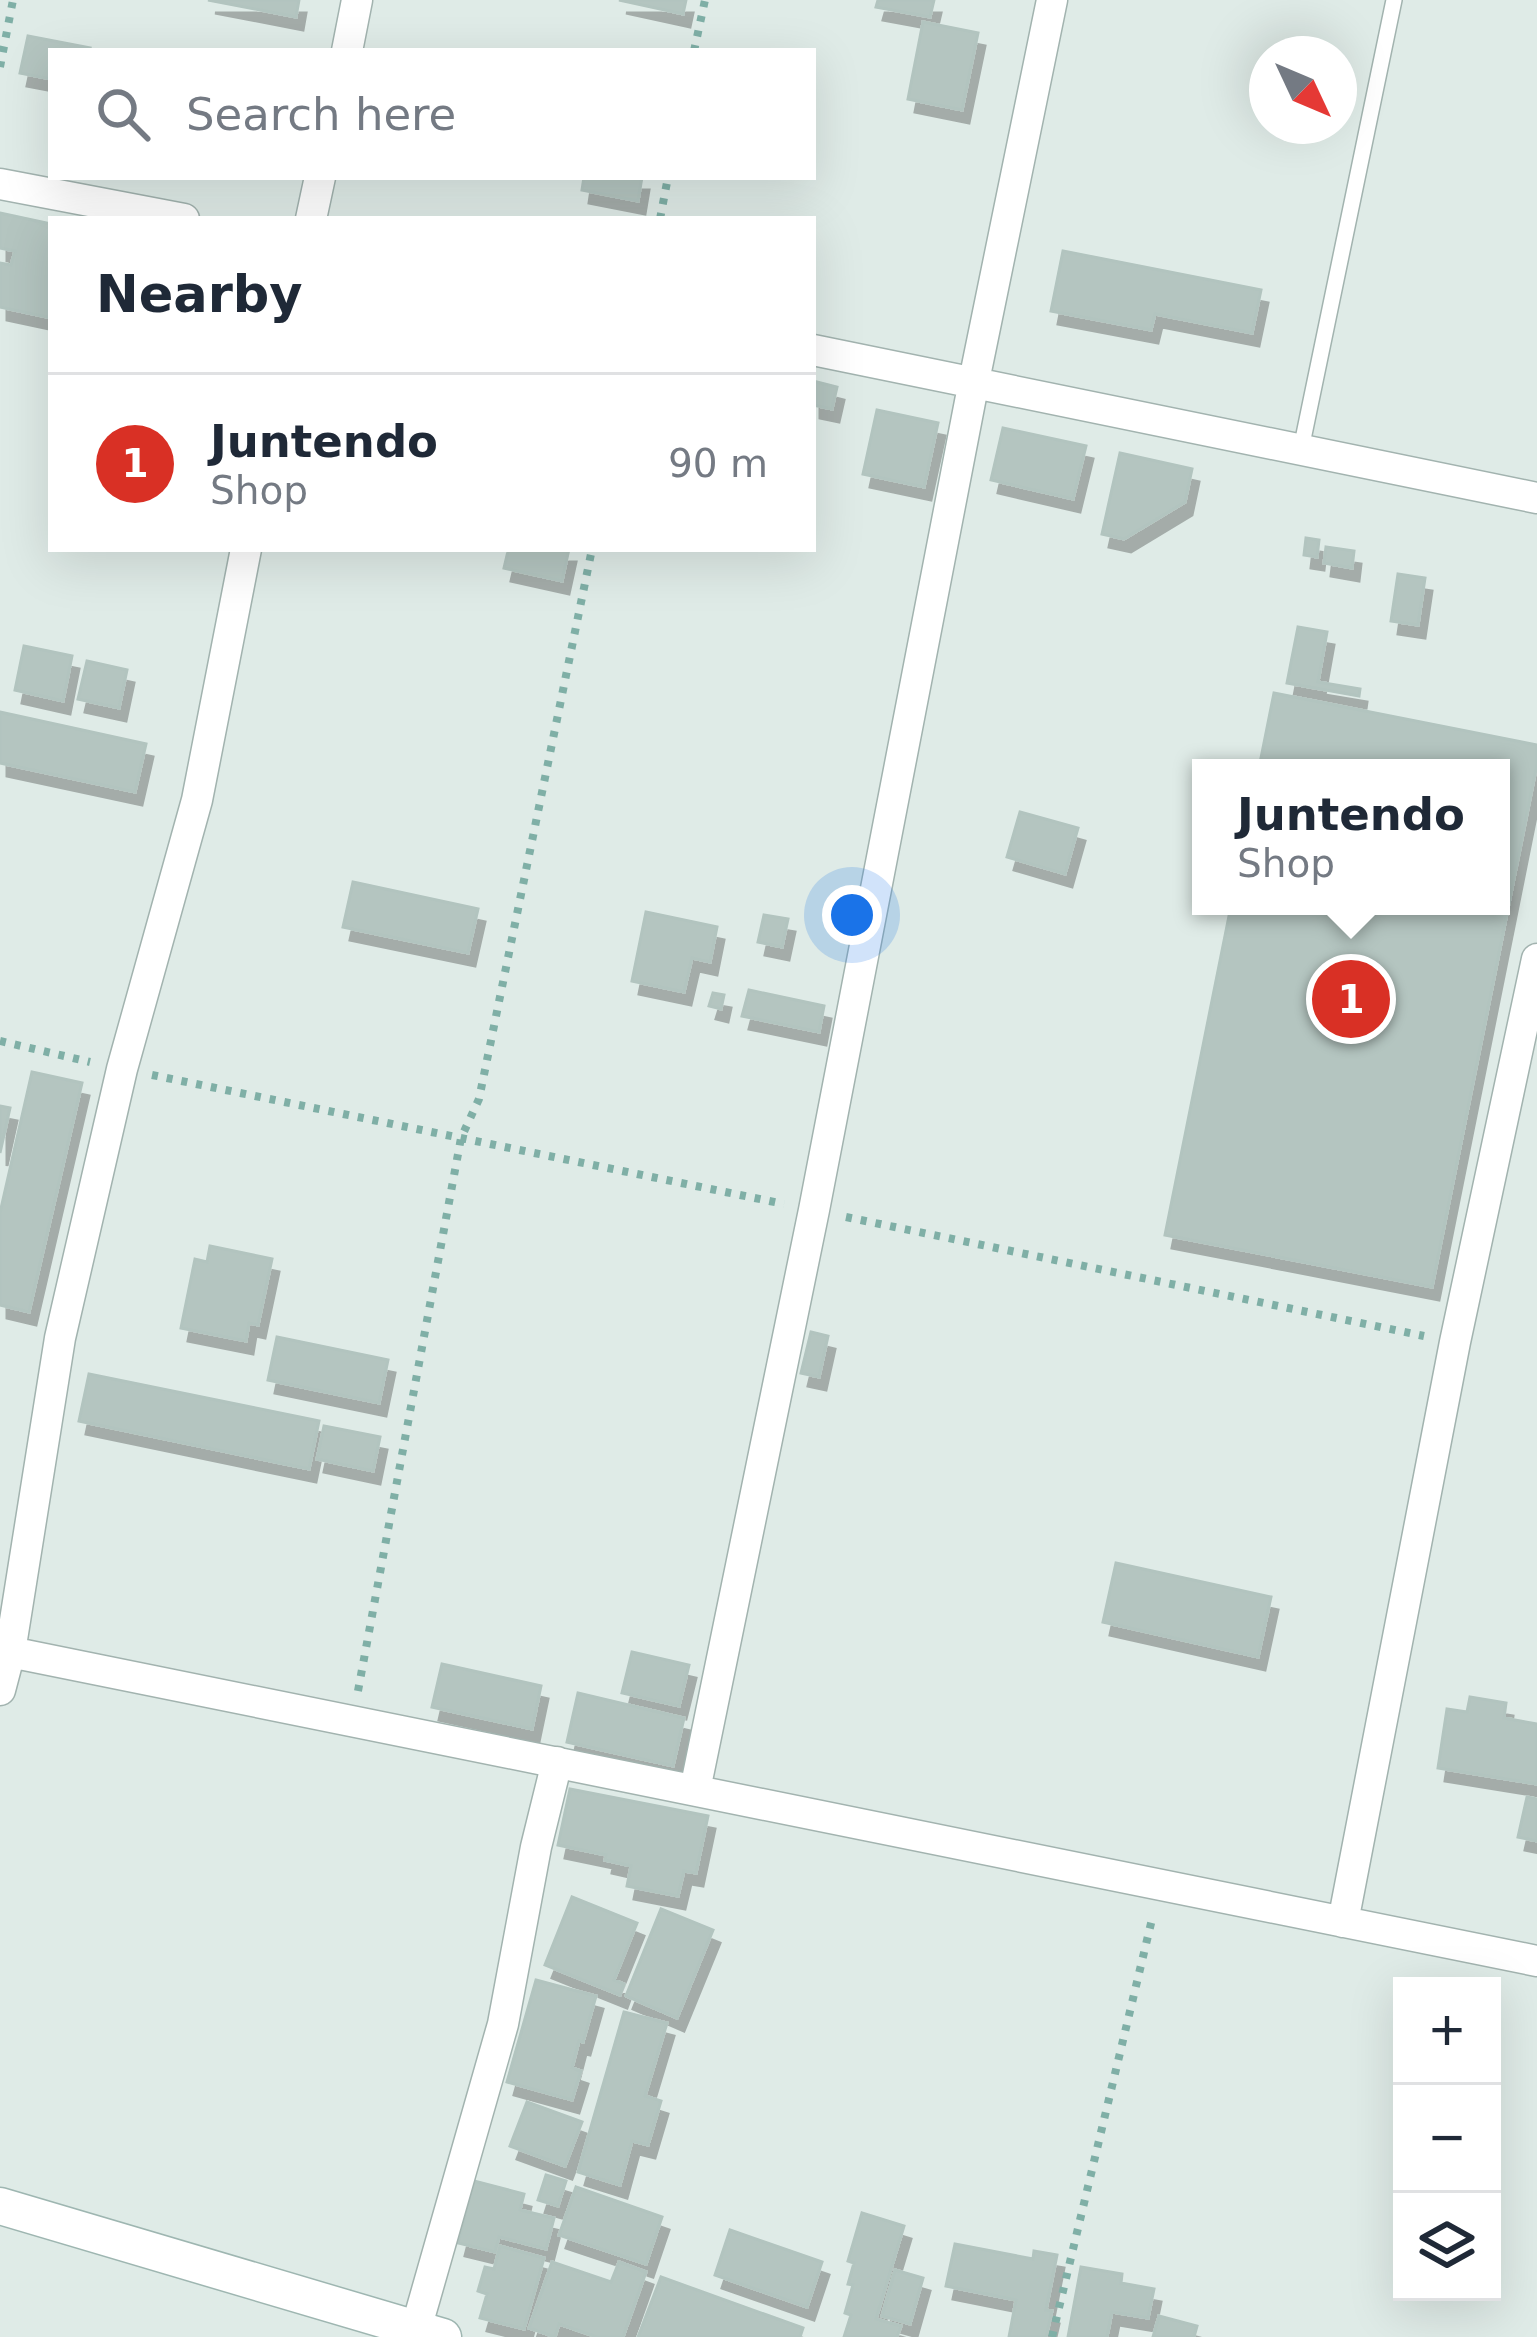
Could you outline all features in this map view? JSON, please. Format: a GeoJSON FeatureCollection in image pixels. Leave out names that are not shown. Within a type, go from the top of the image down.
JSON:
{"type":"FeatureCollection","features":[{"type":"Feature","properties":{"kind":"main road"},"geometry":{"type":"LineString","coordinates":[[0,2206],[342,2323],[429,2333]]}},
{"type":"Feature","properties":{"kind":"street"},"geometry":{"type":"LineString","coordinates":[[348,48],[358,0]]}},
{"type":"Feature","properties":{"kind":"street"},"geometry":{"type":"LineString","coordinates":[[695,1790],[1052,0]]}},
{"type":"Feature","properties":{"kind":"street"},"geometry":{"type":"LineString","coordinates":[[312,216],[319,180]]}},
{"type":"Feature","properties":{"kind":"street"},"geometry":{"type":"LineString","coordinates":[[0,184],[168,216]]}},
{"type":"Feature","properties":{"kind":"street"},"geometry":{"type":"LineString","coordinates":[[816,351],[1537,498]]}},
{"type":"Feature","properties":{"kind":"street"},"geometry":{"type":"LineString","coordinates":[[0,1690],[60,1338],[122,1069],[197,800],[245,552]]}},
{"type":"Feature","properties":{"kind":"street"},"geometry":{"type":"LineString","coordinates":[[1342,1922],[1455,1342],[1537,959]]}},
{"type":"Feature","properties":{"kind":"street"},"geometry":{"type":"LineString","coordinates":[[10,1652],[1537,1961]]}},
{"type":"Feature","properties":{"kind":"street"},"geometry":{"type":"LineString","coordinates":[[429,2333],[503,2024],[557,1762]]}},
{"type":"Feature","properties":{"kind":"lane"},"geometry":{"type":"LineString","coordinates":[[1301,449],[1394,0]]}},
{"type":"Feature","properties":{"kind":"path"},"geometry":{"type":"LineString","coordinates":[[0,67],[14,0]]}},
{"type":"Feature","properties":{"kind":"path"},"geometry":{"type":"LineString","coordinates":[[695,48],[705,0]]}},
{"type":"Feature","properties":{"kind":"path"},"geometry":{"type":"LineString","coordinates":[[661,216],[667,180]]}},
{"type":"Feature","properties":{"kind":"path"},"geometry":{"type":"LineString","coordinates":[[352,1722],[461,1138],[479,1099],[591,552]]}},
{"type":"Feature","properties":{"kind":"path"},"geometry":{"type":"LineString","coordinates":[[0,1041],[1455,1342]]}},
{"type":"Feature","properties":{"kind":"path"},"geometry":{"type":"LineString","coordinates":[[1052,2337],[1160,1884]]}},
{"type":"Feature","properties":{"kind":"building"},"geometry":{"type":"Polygon","coordinates":[[[208,0],[299,0],[296,17],[208,0]]]}},
{"type":"Feature","properties":{"kind":"building"},"geometry":{"type":"Polygon","coordinates":[[[619,0],[686,0],[683,14],[619,0]]]}},
{"type":"Feature","properties":{"kind":"building"},"geometry":{"type":"Polygon","coordinates":[[[878,0],[934,0],[930,17],[876,7],[878,0]]]}},
{"type":"Feature","properties":{"kind":"building"},"geometry":{"type":"Polygon","coordinates":[[[923,22],[978,33],[962,110],[908,99],[923,22]]]}},
{"type":"Feature","properties":{"kind":"building"},"geometry":{"type":"Polygon","coordinates":[[[28,36],[90,48],[48,48],[48,78],[20,73],[28,36]]]}},
{"type":"Feature","properties":{"kind":"building"},"geometry":{"type":"Polygon","coordinates":[[[584,180],[642,180],[638,201],[582,190],[584,180]]]}},
{"type":"Feature","properties":{"kind":"building"},"geometry":{"type":"Polygon","coordinates":[[[0,213],[48,223],[48,317],[0,307],[0,263],[11,265],[15,251],[0,248],[0,213]]]}},
{"type":"Feature","properties":{"kind":"building"},"geometry":{"type":"Polygon","coordinates":[[[1063,251],[1261,290],[1252,333],[1155,314],[1151,330],[1051,311],[1063,251]]]}},
{"type":"Feature","properties":{"kind":"building"},"geometry":{"type":"Polygon","coordinates":[[[816,382],[837,387],[832,409],[816,406],[816,382]]]}},
{"type":"Feature","properties":{"kind":"building"},"geometry":{"type":"Polygon","coordinates":[[[877,410],[938,423],[924,487],[863,474],[877,410]]]}},
{"type":"Feature","properties":{"kind":"building"},"geometry":{"type":"Polygon","coordinates":[[[1003,428],[1086,446],[1073,499],[991,480],[1003,428]]]}},
{"type":"Feature","properties":{"kind":"building"},"geometry":{"type":"Polygon","coordinates":[[[1120,453],[1192,469],[1185,502],[1124,539],[1102,534],[1120,453]]]}},
{"type":"Feature","properties":{"kind":"building"},"geometry":{"type":"Polygon","coordinates":[[[1306,538],[1319,540],[1317,557],[1304,555],[1306,538]]]}},
{"type":"Feature","properties":{"kind":"building"},"geometry":{"type":"Polygon","coordinates":[[[1326,547],[1354,551],[1352,568],[1324,563],[1326,547]]]}},
{"type":"Feature","properties":{"kind":"building"},"geometry":{"type":"Polygon","coordinates":[[[508,552],[568,552],[562,581],[504,568],[508,552]]]}},
{"type":"Feature","properties":{"kind":"building"},"geometry":{"type":"Polygon","coordinates":[[[1398,574],[1425,578],[1418,625],[1391,621],[1398,574]]]}},
{"type":"Feature","properties":{"kind":"building"},"geometry":{"type":"Polygon","coordinates":[[[1298,627],[1327,632],[1318,682],[1360,689],[1359,696],[1287,683],[1298,627]]]}},
{"type":"Feature","properties":{"kind":"building"},"geometry":{"type":"Polygon","coordinates":[[[24,646],[72,656],[63,701],[15,690],[24,646]]]}},
{"type":"Feature","properties":{"kind":"building"},"geometry":{"type":"Polygon","coordinates":[[[87,661],[127,670],[119,708],[78,699],[87,661]]]}},
{"type":"Feature","properties":{"kind":"building"},"geometry":{"type":"Polygon","coordinates":[[[1274,693],[1537,745],[1510,898],[1510,759],[1261,759],[1274,693]]]}},
{"type":"Feature","properties":{"kind":"building"},"geometry":{"type":"Polygon","coordinates":[[[0,712],[146,744],[135,792],[0,763],[0,712]]]}},
{"type":"Feature","properties":{"kind":"building"},"geometry":{"type":"Polygon","coordinates":[[[1020,812],[1078,828],[1065,874],[1007,857],[1020,812]]]}},
{"type":"Feature","properties":{"kind":"building"},"geometry":{"type":"Polygon","coordinates":[[[353,882],[478,909],[468,953],[343,927],[353,882]]]}},
{"type":"Feature","properties":{"kind":"building"},"geometry":{"type":"Polygon","coordinates":[[[646,912],[717,927],[710,962],[692,958],[684,992],[632,981],[646,912]]]}},
{"type":"Feature","properties":{"kind":"building"},"geometry":{"type":"Polygon","coordinates":[[[764,915],[788,919],[782,947],[758,942],[764,915]]]}},
{"type":"Feature","properties":{"kind":"building"},"geometry":{"type":"Polygon","coordinates":[[[1229,915],[1507,915],[1432,1287],[1165,1235],[1229,915]]]}},
{"type":"Feature","properties":{"kind":"building"},"geometry":{"type":"Polygon","coordinates":[[[749,990],[824,1006],[819,1032],[742,1016],[749,990]]]}},
{"type":"Feature","properties":{"kind":"building"},"geometry":{"type":"Polygon","coordinates":[[[713,993],[724,995],[721,1009],[709,1006],[713,993]]]}},
{"type":"Feature","properties":{"kind":"building"},"geometry":{"type":"Polygon","coordinates":[[[32,1072],[82,1083],[29,1312],[0,1305],[0,1213],[32,1072]]]}},
{"type":"Feature","properties":{"kind":"building"},"geometry":{"type":"Polygon","coordinates":[[[0,1106],[10,1108],[0,1153],[0,1106]]]}},
{"type":"Feature","properties":{"kind":"building"},"geometry":{"type":"Polygon","coordinates":[[[210,1246],[272,1259],[258,1325],[249,1323],[246,1341],[181,1328],[195,1259],[207,1262],[210,1246]]]}},
{"type":"Feature","properties":{"kind":"building"},"geometry":{"type":"Polygon","coordinates":[[[811,1332],[828,1336],[819,1377],[801,1373],[811,1332]]]}},
{"type":"Feature","properties":{"kind":"building"},"geometry":{"type":"Polygon","coordinates":[[[277,1337],[388,1360],[379,1403],[268,1380],[277,1337]]]}},
{"type":"Feature","properties":{"kind":"building"},"geometry":{"type":"Polygon","coordinates":[[[89,1374],[319,1421],[309,1469],[79,1421],[89,1374]]]}},
{"type":"Feature","properties":{"kind":"building"},"geometry":{"type":"Polygon","coordinates":[[[324,1426],[380,1437],[373,1471],[317,1459],[324,1426]]]}},
{"type":"Feature","properties":{"kind":"building"},"geometry":{"type":"Polygon","coordinates":[[[1116,1563],[1271,1597],[1258,1657],[1103,1622],[1116,1563]]]}},
{"type":"Feature","properties":{"kind":"building"},"geometry":{"type":"Polygon","coordinates":[[[632,1652],[689,1665],[679,1706],[622,1693],[632,1652]]]}},
{"type":"Feature","properties":{"kind":"building"},"geometry":{"type":"Polygon","coordinates":[[[442,1664],[541,1686],[532,1729],[432,1707],[442,1664]]]}},
{"type":"Feature","properties":{"kind":"building"},"geometry":{"type":"Polygon","coordinates":[[[578,1693],[684,1718],[673,1766],[567,1742],[578,1693]]]}},
{"type":"Feature","properties":{"kind":"building"},"geometry":{"type":"Polygon","coordinates":[[[1470,1697],[1506,1703],[1504,1718],[1537,1724],[1537,1784],[1438,1768],[1447,1709],[1467,1712],[1470,1697]]]}},
{"type":"Feature","properties":{"kind":"building"},"geometry":{"type":"Polygon","coordinates":[[[570,1789],[708,1816],[696,1873],[684,1871],[678,1896],[627,1886],[631,1866],[605,1860],[606,1855],[558,1845],[570,1789]]]}},
{"type":"Feature","properties":{"kind":"building"},"geometry":{"type":"Polygon","coordinates":[[[1527,1797],[1537,1799],[1537,1841],[1518,1837],[1527,1797]]]}},
{"type":"Feature","properties":{"kind":"building"},"geometry":{"type":"Polygon","coordinates":[[[572,1897],[637,1923],[614,1980],[624,1984],[620,1995],[545,1965],[572,1897]]]}},
{"type":"Feature","properties":{"kind":"building"},"geometry":{"type":"Polygon","coordinates":[[[661,1909],[713,1930],[677,2018],[626,1996],[661,1909]]]}},
{"type":"Feature","properties":{"kind":"building"},"geometry":{"type":"Polygon","coordinates":[[[536,1980],[596,1996],[572,2068],[581,2071],[572,2100],[507,2082],[536,1980]]]}},
{"type":"Feature","properties":{"kind":"building"},"geometry":{"type":"Polygon","coordinates":[[[624,2012],[667,2023],[645,2096],[661,2101],[648,2145],[632,2141],[620,2185],[578,2172],[624,2012]]]}},
{"type":"Feature","properties":{"kind":"building"},"geometry":{"type":"Polygon","coordinates":[[[527,2102],[582,2122],[565,2166],[510,2146],[527,2102]]]}},
{"type":"Feature","properties":{"kind":"building"},"geometry":{"type":"Polygon","coordinates":[[[546,2175],[566,2181],[558,2206],[538,2200],[546,2175]]]}},
{"type":"Feature","properties":{"kind":"building"},"geometry":{"type":"Polygon","coordinates":[[[474,2181],[524,2194],[520,2210],[554,2218],[546,2249],[499,2237],[495,2252],[458,2243],[474,2181]]]}},
{"type":"Feature","properties":{"kind":"building"},"geometry":{"type":"Polygon","coordinates":[[[576,2187],[662,2217],[646,2264],[559,2235],[576,2187]]]}},
{"type":"Feature","properties":{"kind":"building"},"geometry":{"type":"Polygon","coordinates":[[[862,2213],[904,2226],[876,2319],[901,2326],[897,2337],[844,2337],[853,2285],[848,2284],[854,2263],[848,2261],[862,2213]]]}},
{"type":"Feature","properties":{"kind":"building"},"geometry":{"type":"Polygon","coordinates":[[[730,2230],[822,2262],[807,2307],[715,2275],[730,2230]]]}},
{"type":"Feature","properties":{"kind":"building"},"geometry":{"type":"Polygon","coordinates":[[[955,2244],[1033,2259],[1034,2251],[1057,2255],[1046,2337],[1009,2337],[1016,2300],[946,2286],[955,2244]]]}},
{"type":"Feature","properties":{"kind":"building"},"geometry":{"type":"Polygon","coordinates":[[[500,2246],[544,2258],[524,2329],[480,2318],[487,2294],[478,2291],[485,2267],[494,2269],[500,2246]]]}},
{"type":"Feature","properties":{"kind":"building"},"geometry":{"type":"Polygon","coordinates":[[[552,2262],[611,2282],[619,2262],[646,2272],[623,2337],[597,2337],[559,2324],[555,2337],[529,2328],[552,2262]]]}},
{"type":"Feature","properties":{"kind":"building"},"geometry":{"type":"Polygon","coordinates":[[[1081,2267],[1122,2274],[1121,2283],[1154,2289],[1148,2318],[1112,2312],[1107,2337],[1068,2337],[1081,2267]]]}},
{"type":"Feature","properties":{"kind":"building"},"geometry":{"type":"Polygon","coordinates":[[[895,2270],[923,2278],[910,2324],[882,2316],[895,2270]]]}},
{"type":"Feature","properties":{"kind":"building"},"geometry":{"type":"Polygon","coordinates":[[[661,2277],[803,2328],[800,2337],[638,2337],[661,2277]]]}},
{"type":"Feature","properties":{"kind":"building"},"geometry":{"type":"Polygon","coordinates":[[[1159,2316],[1197,2326],[1194,2337],[1153,2337],[1159,2316]]]}},
{"type":"Feature","properties":{"kind":"place","name":"Juntendo"},"geometry":{"type":"Point","coordinates":[1351,999]}}]}
